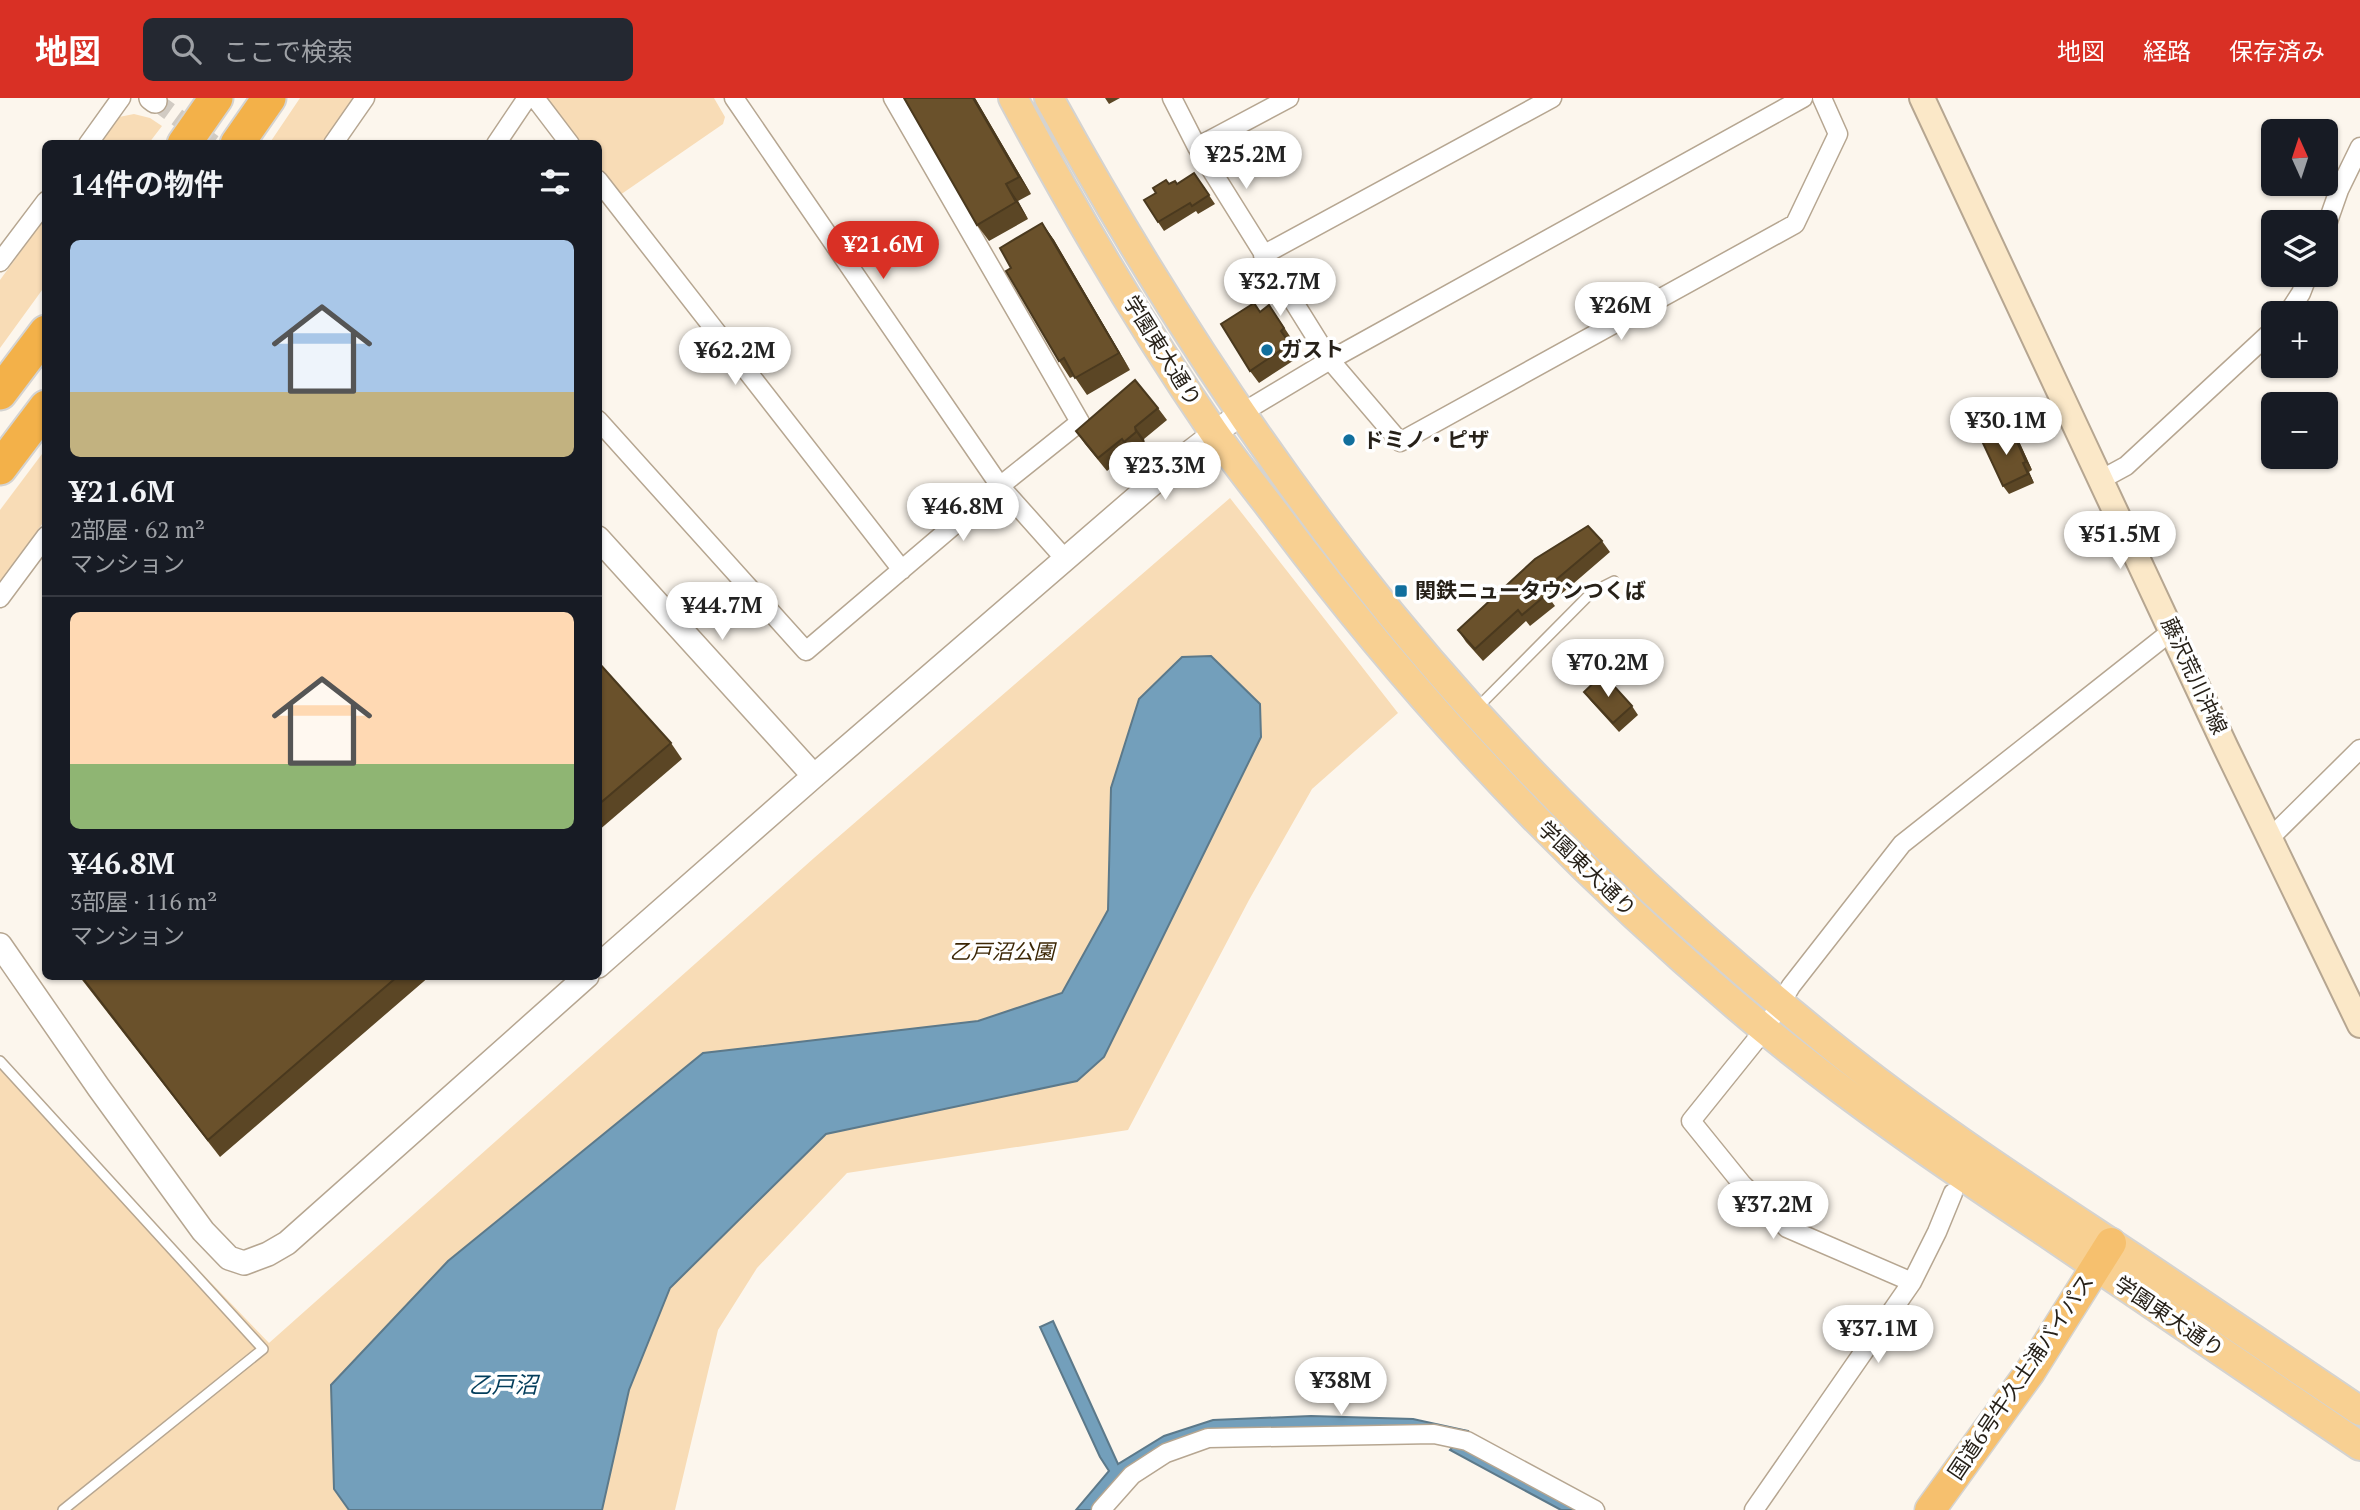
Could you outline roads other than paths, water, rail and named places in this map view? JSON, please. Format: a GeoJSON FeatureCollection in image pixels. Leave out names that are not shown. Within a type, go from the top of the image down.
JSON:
{"type":"FeatureCollection","features":[{"type":"Feature","properties":{"kind":"highway"},"geometry":{"type":"LineString","coordinates":[[187,140],[216,98]]}},
{"type":"Feature","properties":{"kind":"highway"},"geometry":{"type":"LineString","coordinates":[[240,140],[269,98]]}},
{"type":"Feature","properties":{"kind":"highway"},"geometry":{"type":"LineString","coordinates":[[0,393],[42,337]]}},
{"type":"Feature","properties":{"kind":"highway"},"geometry":{"type":"LineString","coordinates":[[0,468],[42,412]]}},
{"type":"Feature","properties":{"kind":"highway","name":"国道6号牛久土浦バイパス"},"geometry":{"type":"LineString","coordinates":[[1930,1510],[2029,1372],[2103,1255]]}},
{"type":"Feature","properties":{"kind":"main road","name":"学園東大通り"},"geometry":{"type":"LineString","coordinates":[[1013,98],[1066,196],[1214,433],[1327,583],[1426,700],[1527,810],[1640,920],[1765,1030],[1949,1168],[2103,1255],[2360,1411]]}},
{"type":"Feature","properties":{"kind":"main road","name":"学園東大通り"},"geometry":{"type":"LineString","coordinates":[[1049,98],[1150,275],[1240,414],[1353,567],[1450,684],[1553,794],[1658,897],[1835,1048],[1969,1148],[2103,1255],[2360,1446]]}},
{"type":"Feature","properties":{"kind":"main road","name":"藤沢荒川沖線"},"geometry":{"type":"LineString","coordinates":[[1922,98],[2360,1024]]}},
{"type":"Feature","properties":{"kind":"street"},"geometry":{"type":"LineString","coordinates":[[91,140],[121,98]]}},
{"type":"Feature","properties":{"kind":"street"},"geometry":{"type":"LineString","coordinates":[[340,140],[365,98]]}},
{"type":"Feature","properties":{"kind":"street"},"geometry":{"type":"LineString","coordinates":[[499,140],[527,98]]}},
{"type":"Feature","properties":{"kind":"street"},"geometry":{"type":"LineString","coordinates":[[535,98],[567,140]]}},
{"type":"Feature","properties":{"kind":"street"},"geometry":{"type":"LineString","coordinates":[[734,98],[1000,486],[1066,560]]}},
{"type":"Feature","properties":{"kind":"street"},"geometry":{"type":"LineString","coordinates":[[602,424],[806,651],[1000,486],[1080,422],[893,98]]}},
{"type":"Feature","properties":{"kind":"street"},"geometry":{"type":"LineString","coordinates":[[1172,98],[1197,147],[1330,360],[1400,442],[1795,223],[1838,134],[1822,98]]}},
{"type":"Feature","properties":{"kind":"street"},"geometry":{"type":"LineString","coordinates":[[1197,147],[1289,98]]}},
{"type":"Feature","properties":{"kind":"street"},"geometry":{"type":"LineString","coordinates":[[1263,255],[1552,98]]}},
{"type":"Feature","properties":{"kind":"street"},"geometry":{"type":"LineString","coordinates":[[602,962],[1180,460],[1240,414],[1330,360],[1803,98]]}},
{"type":"Feature","properties":{"kind":"street"},"geometry":{"type":"LineString","coordinates":[[2332,210],[2360,147]]}},
{"type":"Feature","properties":{"kind":"street"},"geometry":{"type":"LineString","coordinates":[[602,185],[902,570]]}},
{"type":"Feature","properties":{"kind":"street"},"geometry":{"type":"LineString","coordinates":[[0,262],[42,206]]}},
{"type":"Feature","properties":{"kind":"street"},"geometry":{"type":"LineString","coordinates":[[2102,479],[2126,466],[2261,341]]}},
{"type":"Feature","properties":{"kind":"street"},"geometry":{"type":"LineString","coordinates":[[0,598],[42,541]]}},
{"type":"Feature","properties":{"kind":"street"},"geometry":{"type":"LineString","coordinates":[[602,542],[814,776]]}},
{"type":"Feature","properties":{"kind":"street"},"geometry":{"type":"LineString","coordinates":[[1912,1282],[1787,1228],[1742,1184],[1691,1121],[1765,1030],[1779,1002],[1902,844],[2173,630]]}},
{"type":"Feature","properties":{"kind":"street"},"geometry":{"type":"LineString","coordinates":[[2270,838],[2360,749]]}},
{"type":"Feature","properties":{"kind":"street"},"geometry":{"type":"LineString","coordinates":[[0,945],[203,1231],[229,1258],[244,1263],[268,1254],[286,1242],[582,980]]}},
{"type":"Feature","properties":{"kind":"street"},"geometry":{"type":"LineString","coordinates":[[1754,1510],[1912,1282],[1953,1193]]}},
{"type":"Feature","properties":{"kind":"street"},"geometry":{"type":"LineString","coordinates":[[1101,1510],[1132,1475],[1166,1453],[1208,1438],[1434,1434],[1467,1441],[1595,1510]]}},
{"type":"Feature","properties":{"kind":"lane"},"geometry":{"type":"LineString","coordinates":[[1475,710],[1592,592],[1614,581]]}},
{"type":"Feature","properties":{"kind":"lane"},"geometry":{"type":"LineString","coordinates":[[0,1061],[263,1349],[64,1510]]}},
{"type":"Feature","properties":{"kind":"water","name":"乙戸沼"},"geometry":{"type":"Polygon","coordinates":[[[1211,656],[1260,704],[1261,737],[1104,1057],[1077,1081],[826,1134],[670,1288],[629,1390],[602,1510],[349,1510],[334,1489],[331,1385],[448,1261],[703,1053],[978,1021],[1062,993],[1108,910],[1111,788],[1139,699],[1182,657],[1211,656]]]}},
{"type":"Feature","properties":{"kind":"water"},"geometry":{"type":"Polygon","coordinates":[[[1053,1321],[1118,1464],[1164,1436],[1213,1420],[1311,1416],[1413,1419],[1468,1431],[1464,1446],[1577,1510],[1561,1510],[1450,1450],[1467,1431],[1311,1428],[1216,1432],[1121,1475],[1092,1510],[1076,1510],[1109,1471],[1040,1327],[1053,1321]]]}},
{"type":"Feature","properties":{"kind":"tunnel"},"geometry":{"type":"LineString","coordinates":[[155,101],[209,140]]}},
{"type":"Feature","properties":{"kind":"place","name":"ガスト"},"geometry":{"type":"Point","coordinates":[1267,350]}},
{"type":"Feature","properties":{"kind":"place","name":"ドミノ・ピザ"},"geometry":{"type":"Point","coordinates":[1349,440]}},
{"type":"Feature","properties":{"kind":"place","name":"関鉄ニュータウンつくば"},"geometry":{"type":"Point","coordinates":[1401,591]}},
{"type":"Feature","properties":{"kind":"park label","name":"乙戸沼公園"},"geometry":{"type":"Point","coordinates":[1002,952]}}]}
